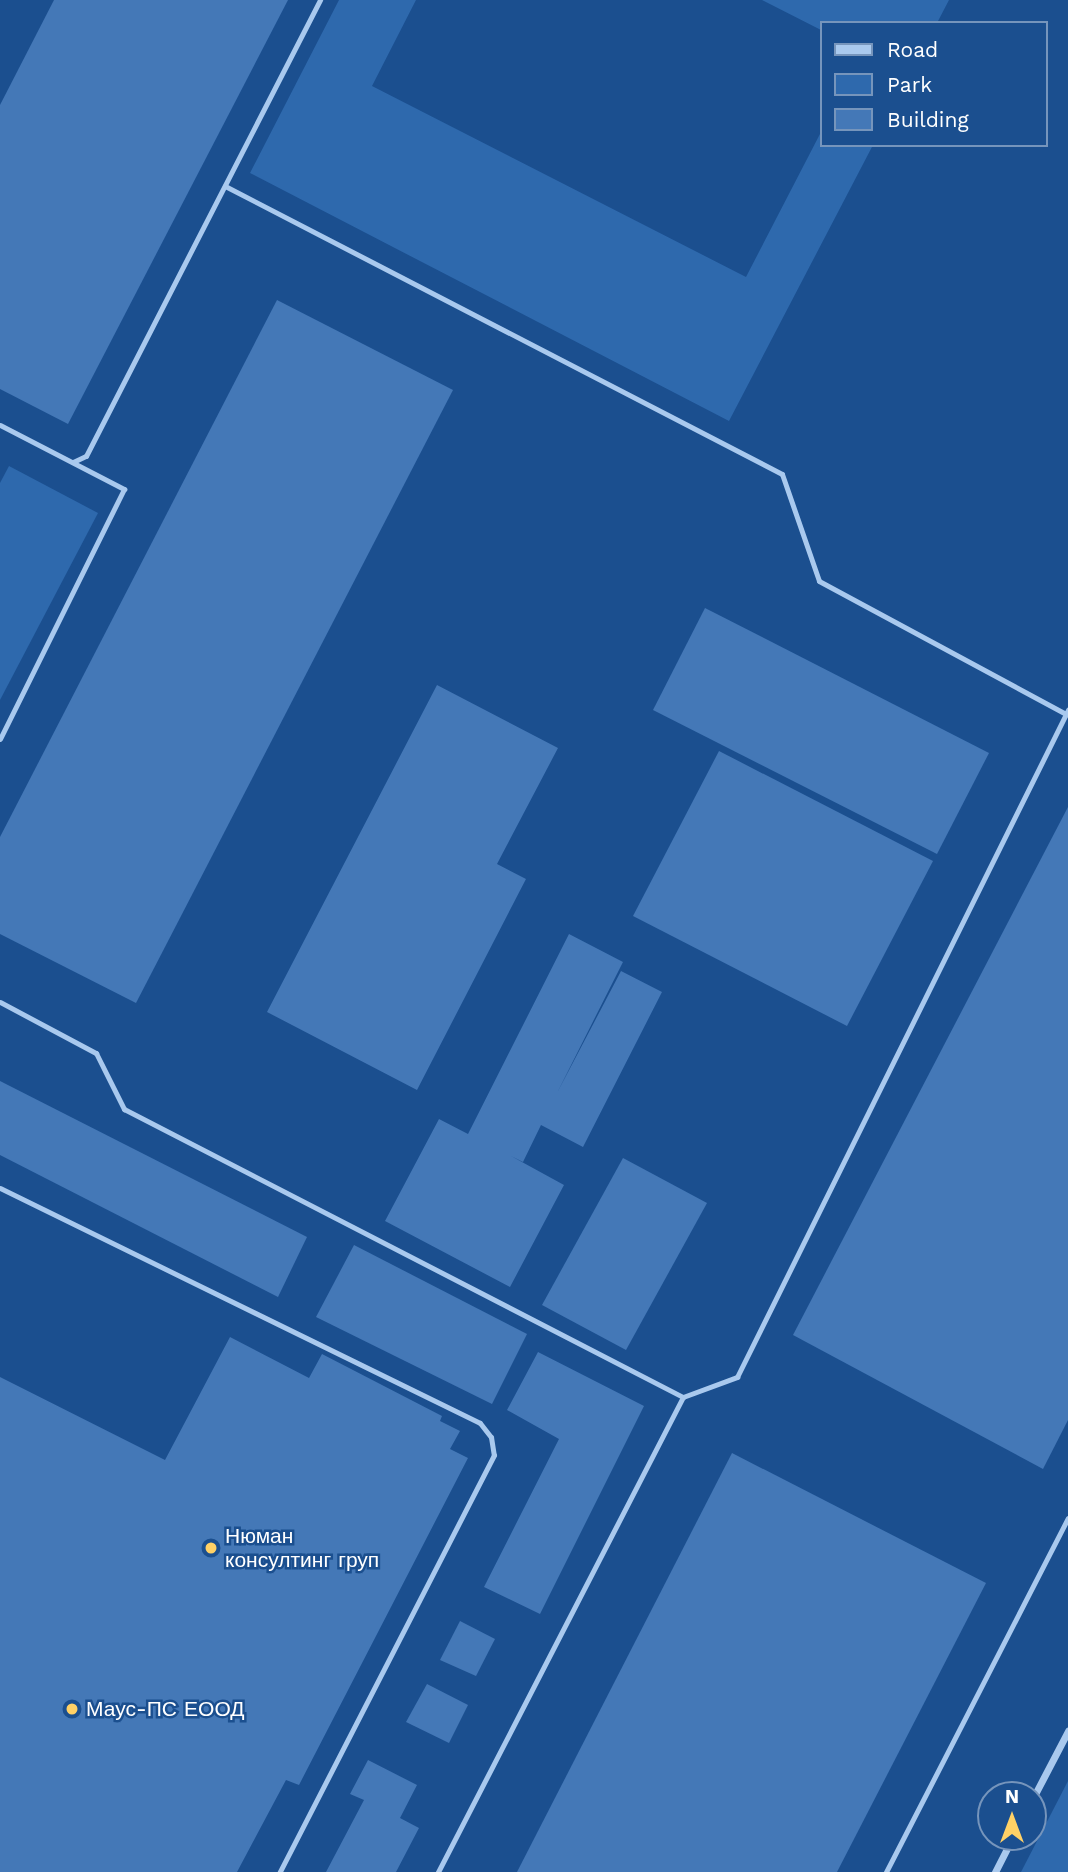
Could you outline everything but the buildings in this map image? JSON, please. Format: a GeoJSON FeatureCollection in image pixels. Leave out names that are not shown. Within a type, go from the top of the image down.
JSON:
{"type":"FeatureCollection","features":[{"type":"Feature","properties":{"kind":"street"},"geometry":{"type":"LineString","coordinates":[[1042,1781],[1068,1731]]}},
{"type":"Feature","properties":{"kind":"street"},"geometry":{"type":"LineString","coordinates":[[995,1872],[1006,1851]]}},
{"type":"Feature","properties":{"kind":"lane"},"geometry":{"type":"LineString","coordinates":[[73,462],[86,456],[320,0]]}},
{"type":"Feature","properties":{"kind":"lane"},"geometry":{"type":"LineString","coordinates":[[225,186],[782,474],[820,581],[1067,712],[737,1377],[683,1397],[438,1872]]}},
{"type":"Feature","properties":{"kind":"lane"},"geometry":{"type":"LineString","coordinates":[[0,425],[124,489],[0,739]]}},
{"type":"Feature","properties":{"kind":"lane"},"geometry":{"type":"LineString","coordinates":[[0,1002],[96,1053],[124,1110],[683,1397]]}},
{"type":"Feature","properties":{"kind":"lane"},"geometry":{"type":"LineString","coordinates":[[0,1188],[480,1423],[491,1437],[494,1455],[280,1872]]}},
{"type":"Feature","properties":{"kind":"lane"},"geometry":{"type":"LineString","coordinates":[[886,1872],[1068,1518]]}},
{"type":"Feature","properties":{"kind":"green space"},"geometry":{"type":"Polygon","coordinates":[[[339,0],[416,0],[372,86],[746,277],[820,134],[820,147],[872,147],[729,421],[250,173],[339,0]]]}},
{"type":"Feature","properties":{"kind":"green space"},"geometry":{"type":"Polygon","coordinates":[[[762,0],[949,0],[938,21],[820,21],[820,29],[762,0]]]}},
{"type":"Feature","properties":{"kind":"green space"},"geometry":{"type":"Polygon","coordinates":[[[9,466],[98,513],[0,700],[0,483],[9,466]]]}},
{"type":"Feature","properties":{"kind":"green space"},"geometry":{"type":"Polygon","coordinates":[[[1068,1781],[1068,1872],[1021,1872],[1032,1851],[1047,1851],[1047,1822],[1068,1781]]]}},
{"type":"Feature","properties":{"kind":"place","name":"Нюман консултинг груп"},"geometry":{"type":"Point","coordinates":[211,1548]}},
{"type":"Feature","properties":{"kind":"place","name":"Маус-ПС ЕООД"},"geometry":{"type":"Point","coordinates":[72,1709]}}]}
